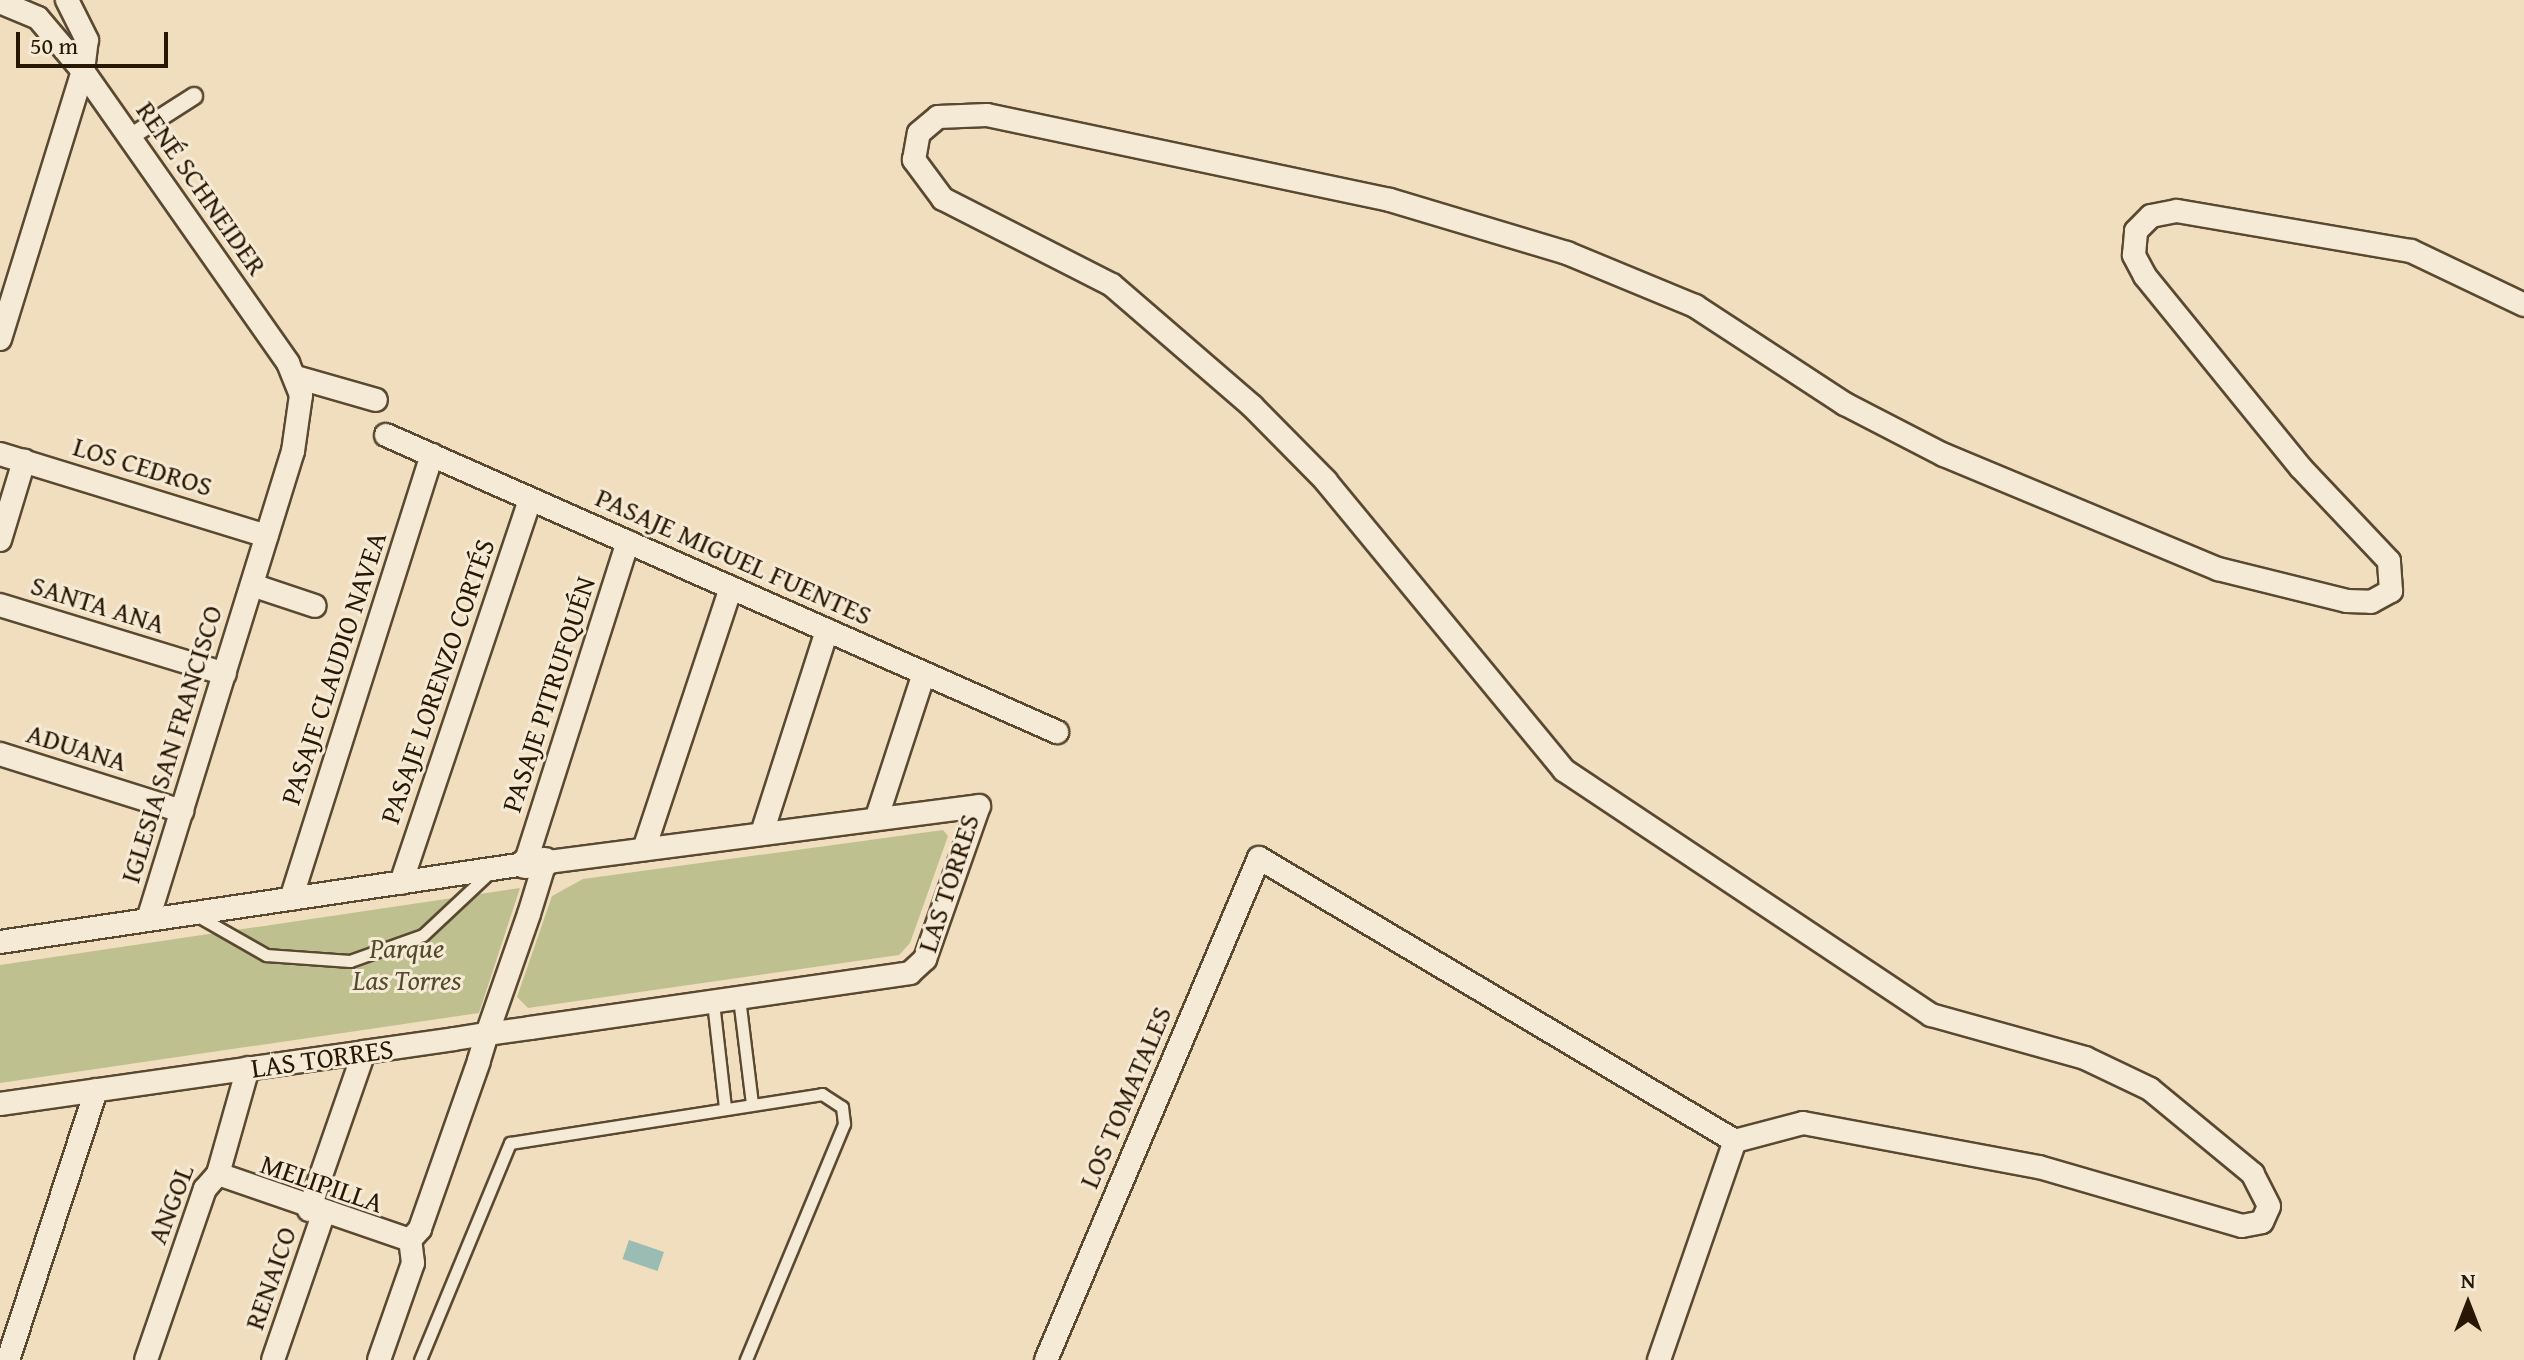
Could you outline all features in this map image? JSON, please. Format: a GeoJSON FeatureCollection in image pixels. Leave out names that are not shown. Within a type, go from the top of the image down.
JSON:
{"type":"FeatureCollection","features":[{"type":"Feature","properties":{"kind":"street"},"geometry":{"type":"LineString","coordinates":[[0,339],[83,71],[87,40],[67,0]]}},
{"type":"Feature","properties":{"kind":"street","name":"RENÉ SCHNEIDER"},"geometry":{"type":"LineString","coordinates":[[0,2],[38,18],[83,71],[298,386]]}},
{"type":"Feature","properties":{"kind":"street"},"geometry":{"type":"LineString","coordinates":[[130,137],[194,96]]}},
{"type":"Feature","properties":{"kind":"street"},"geometry":{"type":"LineString","coordinates":[[1659,1360],[1735,1141],[1803,1123],[2039,1167],[2242,1226],[2262,1222],[2269,1206],[2253,1174],[2150,1089],[2085,1058],[1931,1015],[1564,770],[1326,481],[1252,406],[1112,285],[943,199],[914,160],[919,133],[938,117],[987,115],[1390,200],[1567,253],[1695,306],[1845,404],[1944,455],[2218,569],[2347,601],[2371,602],[2391,591],[2389,561],[2301,468],[2145,276],[2134,255],[2136,231],[2151,216],[2177,211],[2411,251],[2524,305]]}},
{"type":"Feature","properties":{"kind":"street"},"geometry":{"type":"LineString","coordinates":[[298,386],[376,400]]}},
{"type":"Feature","properties":{"kind":"street","name":"IGLESIA SAN FRANCISCO"},"geometry":{"type":"LineString","coordinates":[[148,920],[299,429],[298,386]]}},
{"type":"Feature","properties":{"kind":"street","name":"PASAJE MIGUEL FUENTES"},"geometry":{"type":"LineString","coordinates":[[386,435],[1057,732]]}},
{"type":"Feature","properties":{"kind":"street","name":"LOS CEDROS"},"geometry":{"type":"LineString","coordinates":[[0,454],[267,536]]}},
{"type":"Feature","properties":{"kind":"street","name":"PASAJE CLAUDIO NAVEA"},"geometry":{"type":"LineString","coordinates":[[291,899],[432,455]]}},
{"type":"Feature","properties":{"kind":"street"},"geometry":{"type":"LineString","coordinates":[[0,540],[24,461]]}},
{"type":"Feature","properties":{"kind":"street","name":"PASAJE LORENZO CORTÉS"},"geometry":{"type":"LineString","coordinates":[[401,883],[530,499]]}},
{"type":"Feature","properties":{"kind":"street","name":"PASAJE PITRUFQUÉN"},"geometry":{"type":"LineString","coordinates":[[379,1360],[413,1263],[410,1240],[487,1034],[628,542]]}},
{"type":"Feature","properties":{"kind":"street","name":"IGLESIA SAN FRANCISCO"},"geometry":{"type":"LineString","coordinates":[[252,585],[315,606]]}},
{"type":"Feature","properties":{"kind":"street"},"geometry":{"type":"LineString","coordinates":[[644,849],[731,588]]}},
{"type":"Feature","properties":{"kind":"street","name":"SANTA ANA"},"geometry":{"type":"LineString","coordinates":[[0,605],[225,674]]}},
{"type":"Feature","properties":{"kind":"street"},"geometry":{"type":"LineString","coordinates":[[762,833],[827,630]]}},
{"type":"Feature","properties":{"kind":"street"},"geometry":{"type":"LineString","coordinates":[[877,817],[924,673]]}},
{"type":"Feature","properties":{"kind":"street","name":"ADUANA"},"geometry":{"type":"LineString","coordinates":[[0,754],[182,811]]}},
{"type":"Feature","properties":{"kind":"street","name":"LAS TORRES"},"geometry":{"type":"LineString","coordinates":[[0,942],[535,863],[979,806],[925,959],[910,973],[0,1104]]}},
{"type":"Feature","properties":{"kind":"street","name":"LOS TOMATALES"},"geometry":{"type":"LineString","coordinates":[[1046,1360],[1259,858],[1735,1141]]}},
{"type":"Feature","properties":{"kind":"street","name":"RENAICO"},"geometry":{"type":"LineString","coordinates":[[273,1360],[364,1052]]}},
{"type":"Feature","properties":{"kind":"street","name":"ANGOL"},"geometry":{"type":"LineString","coordinates":[[146,1360],[205,1189],[218,1174],[248,1068]]}},
{"type":"Feature","properties":{"kind":"street"},"geometry":{"type":"LineString","coordinates":[[8,1360],[96,1090]]}},
{"type":"Feature","properties":{"kind":"street","name":"MELIPILLA"},"geometry":{"type":"LineString","coordinates":[[218,1174],[316,1212],[410,1240]]}},
{"type":"Feature","properties":{"kind":"lane"},"geometry":{"type":"LineString","coordinates":[[194,913],[266,955],[350,961],[423,935],[492,870]]}},
{"type":"Feature","properties":{"kind":"lane"},"geometry":{"type":"LineString","coordinates":[[739,998],[752,1104]]}},
{"type":"Feature","properties":{"kind":"lane"},"geometry":{"type":"LineString","coordinates":[[713,1002],[725,1108]]}},
{"type":"Feature","properties":{"kind":"lane"},"geometry":{"type":"LineString","coordinates":[[420,1360],[510,1143],[822,1094],[842,1107],[844,1124],[746,1360]]}},
{"type":"Feature","properties":{"kind":"green space","name":"Parque Las Torres"},"geometry":{"type":"Polygon","coordinates":[[[943,830],[948,836],[910,943],[899,955],[528,1008],[517,997],[552,896],[583,879],[943,830]]]}},
{"type":"Feature","properties":{"kind":"green space","name":"Parque Las Torres"},"geometry":{"type":"Polygon","coordinates":[[[520,888],[479,1013],[0,1083],[0,965],[520,888]]]}},
{"type":"Feature","properties":{"kind":"water"},"geometry":{"type":"Polygon","coordinates":[[[629,1240],[664,1252],[657,1271],[622,1259],[629,1240]]]}}]}
